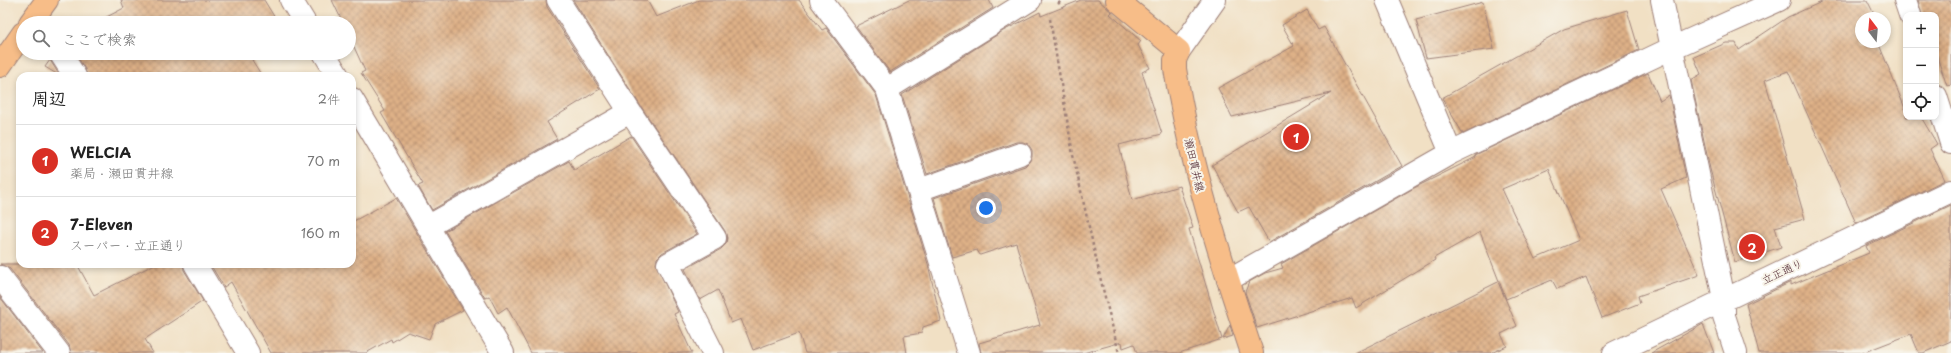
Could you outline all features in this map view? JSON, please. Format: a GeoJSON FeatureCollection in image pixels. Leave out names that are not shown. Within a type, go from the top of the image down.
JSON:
{"type":"FeatureCollection","features":[{"type":"Feature","properties":{"kind":"main road"},"geometry":{"type":"LineString","coordinates":[[1117,0],[1179,51]]}},
{"type":"Feature","properties":{"kind":"main road"},"geometry":{"type":"LineString","coordinates":[[0,66],[16,45]]}},
{"type":"Feature","properties":{"kind":"main road","name":"瀬田貫井線"},"geometry":{"type":"LineString","coordinates":[[1179,51],[1175,60],[1175,70],[1195,171],[1252,353]]}},
{"type":"Feature","properties":{"kind":"street"},"geometry":{"type":"LineString","coordinates":[[291,0],[301,16]]}},
{"type":"Feature","properties":{"kind":"street"},"geometry":{"type":"LineString","coordinates":[[558,0],[630,112],[715,238],[668,264],[713,353]]}},
{"type":"Feature","properties":{"kind":"street"},"geometry":{"type":"LineString","coordinates":[[821,0],[887,89],[969,353]]}},
{"type":"Feature","properties":{"kind":"street"},"geometry":{"type":"LineString","coordinates":[[887,89],[1030,0]]}},
{"type":"Feature","properties":{"kind":"street"},"geometry":{"type":"LineString","coordinates":[[1179,51],[1215,0]]}},
{"type":"Feature","properties":{"kind":"street"},"geometry":{"type":"LineString","coordinates":[[1386,0],[1451,153]]}},
{"type":"Feature","properties":{"kind":"street"},"geometry":{"type":"LineString","coordinates":[[1662,0],[1724,299],[1724,316],[1736,353]]}},
{"type":"Feature","properties":{"kind":"street"},"geometry":{"type":"LineString","coordinates":[[1228,280],[1451,153],[1672,48],[1779,0]]}},
{"type":"Feature","properties":{"kind":"street"},"geometry":{"type":"LineString","coordinates":[[1905,0],[1909,12]]}},
{"type":"Feature","properties":{"kind":"street"},"geometry":{"type":"LineString","coordinates":[[65,60],[72,72]]}},
{"type":"Feature","properties":{"kind":"street"},"geometry":{"type":"LineString","coordinates":[[328,60],[336,72]]}},
{"type":"Feature","properties":{"kind":"street"},"geometry":{"type":"LineString","coordinates":[[1939,105],[1951,143]]}},
{"type":"Feature","properties":{"kind":"street"},"geometry":{"type":"LineString","coordinates":[[356,106],[429,226],[503,353]]}},
{"type":"Feature","properties":{"kind":"street"},"geometry":{"type":"LineString","coordinates":[[429,226],[630,112]]}},
{"type":"Feature","properties":{"kind":"street"},"geometry":{"type":"LineString","coordinates":[[919,190],[1020,154]]}},
{"type":"Feature","properties":{"kind":"street","name":"立正通り"},"geometry":{"type":"LineString","coordinates":[[1614,353],[1951,191]]}},
{"type":"Feature","properties":{"kind":"street"},"geometry":{"type":"LineString","coordinates":[[197,268],[248,353]]}},
{"type":"Feature","properties":{"kind":"street"},"geometry":{"type":"LineString","coordinates":[[0,277],[53,351]]}},
{"type":"Feature","properties":{"kind":"path"},"geometry":{"type":"LineString","coordinates":[[1049,12],[1073,155],[1119,353]]}},
{"type":"Feature","properties":{"kind":"building"},"geometry":{"type":"Polygon","coordinates":[[[121,0],[264,0],[274,16],[109,16],[124,8],[121,0]]]}},
{"type":"Feature","properties":{"kind":"building"},"geometry":{"type":"Polygon","coordinates":[[[332,0],[546,0],[547,7],[600,89],[547,122],[557,139],[432,210],[418,186],[423,184],[381,113],[385,111],[361,73],[365,71],[356,51],[356,16],[340,16],[332,0]]]}},
{"type":"Feature","properties":{"kind":"building"},"geometry":{"type":"Polygon","coordinates":[[[573,0],[647,0],[656,17],[699,0],[799,0],[822,30],[826,28],[876,95],[928,264],[941,321],[923,327],[922,333],[904,336],[907,353],[805,353],[799,333],[753,350],[741,319],[731,323],[718,290],[700,300],[685,269],[721,249],[726,244],[727,238],[725,231],[640,105],[573,0]]]}},
{"type":"Feature","properties":{"kind":"building"},"geometry":{"type":"Polygon","coordinates":[[[909,0],[989,0],[993,8],[890,72],[856,26],[909,0]]]}},
{"type":"Feature","properties":{"kind":"building"},"geometry":{"type":"Polygon","coordinates":[[[1081,0],[1098,0],[1112,12],[1110,14],[1141,41],[1138,45],[1150,68],[1142,72],[1162,134],[1119,145],[1132,200],[1179,186],[1193,228],[1189,229],[1222,339],[1179,353],[1137,353],[1134,344],[1123,348],[1122,342],[1083,353],[981,353],[979,343],[1040,325],[1016,243],[980,255],[977,250],[952,257],[934,198],[1025,166],[1032,157],[1032,150],[1028,144],[1016,142],[927,174],[902,95],[1003,31],[1040,12],[1041,16],[1081,0]]]}},
{"type":"Feature","properties":{"kind":"building"},"geometry":{"type":"Polygon","coordinates":[[[1826,0],[1867,0],[1873,12],[1855,12],[1855,48],[1880,48],[1903,104],[1903,120],[1923,120],[1937,144],[1930,149],[1945,180],[1856,223],[1788,71],[1765,80],[1805,219],[1775,227],[1781,247],[1735,262],[1710,169],[1691,80],[1701,74],[1694,57],[1726,43],[1736,43],[1739,50],[1788,17],[1826,0]]]}},
{"type":"Feature","properties":{"kind":"building"},"geometry":{"type":"Polygon","coordinates":[[[1918,0],[1951,0],[1951,85],[1947,86],[1939,63],[1939,12],[1921,12],[1918,0]]]}},
{"type":"Feature","properties":{"kind":"building"},"geometry":{"type":"Polygon","coordinates":[[[1483,2],[1494,49],[1426,58],[1416,20],[1483,2]]]}},
{"type":"Feature","properties":{"kind":"building"},"geometry":{"type":"Polygon","coordinates":[[[1307,10],[1318,30],[1324,27],[1402,166],[1269,242],[1249,207],[1238,212],[1212,165],[1331,93],[1232,117],[1218,88],[1294,46],[1282,25],[1307,10]]]}},
{"type":"Feature","properties":{"kind":"building"},"geometry":{"type":"Polygon","coordinates":[[[1627,10],[1639,50],[1463,134],[1442,98],[1564,29],[1627,10]]]}},
{"type":"Feature","properties":{"kind":"building"},"geometry":{"type":"Polygon","coordinates":[[[50,60],[58,72],[53,72],[45,67],[50,60]]]}},
{"type":"Feature","properties":{"kind":"building"},"geometry":{"type":"Polygon","coordinates":[[[79,60],[252,60],[260,72],[86,72],[79,60]]]}},
{"type":"Feature","properties":{"kind":"building"},"geometry":{"type":"Polygon","coordinates":[[[1648,73],[1660,101],[1669,95],[1686,178],[1661,189],[1699,275],[1638,296],[1640,303],[1602,318],[1586,277],[1557,289],[1552,280],[1506,299],[1480,232],[1434,258],[1435,260],[1356,308],[1352,298],[1257,328],[1245,292],[1249,282],[1265,273],[1283,268],[1281,264],[1414,188],[1476,157],[1475,155],[1648,73]],[[1549,169],[1502,189],[1535,259],[1579,240],[1549,169]]]}},
{"type":"Feature","properties":{"kind":"building"},"geometry":{"type":"Polygon","coordinates":[[[631,136],[697,234],[662,253],[657,258],[656,264],[678,312],[674,314],[692,353],[531,353],[507,307],[498,313],[489,296],[485,298],[445,231],[569,161],[574,170],[631,136]]]}},
{"type":"Feature","properties":{"kind":"building"},"geometry":{"type":"Polygon","coordinates":[[[396,198],[463,310],[435,324],[429,339],[408,332],[392,342],[391,339],[366,353],[271,353],[231,282],[224,287],[212,268],[356,268],[356,220],[396,198]]]}},
{"type":"Feature","properties":{"kind":"building"},"geometry":{"type":"Polygon","coordinates":[[[1951,205],[1951,341],[1923,353],[1919,353],[1911,334],[1862,353],[1759,353],[1746,304],[1791,282],[1791,285],[1869,253],[1866,246],[1951,205]]]}},
{"type":"Feature","properties":{"kind":"building"},"geometry":{"type":"Polygon","coordinates":[[[0,264],[16,264],[16,268],[79,268],[94,295],[147,268],[184,268],[203,301],[145,339],[153,353],[71,353],[69,345],[10,269],[0,264]]]}},
{"type":"Feature","properties":{"kind":"building"},"geometry":{"type":"Polygon","coordinates":[[[1498,282],[1517,326],[1501,334],[1507,346],[1491,353],[1355,353],[1498,282]]]}},
{"type":"Feature","properties":{"kind":"building"},"geometry":{"type":"Polygon","coordinates":[[[0,297],[43,353],[0,353],[0,297]]]}},
{"type":"Feature","properties":{"kind":"building"},"geometry":{"type":"Polygon","coordinates":[[[1703,324],[1714,353],[1651,353],[1698,327],[1703,324]]]}},
{"type":"Feature","properties":{"kind":"building"},"geometry":{"type":"Polygon","coordinates":[[[1230,325],[1233,336],[1223,339],[1230,325]]]}},
{"type":"Feature","properties":{"kind":"place","name":"WELCIA"},"geometry":{"type":"Point","coordinates":[1296,137]}},
{"type":"Feature","properties":{"kind":"place","name":"7-Eleven"},"geometry":{"type":"Point","coordinates":[1752,247]}}]}
